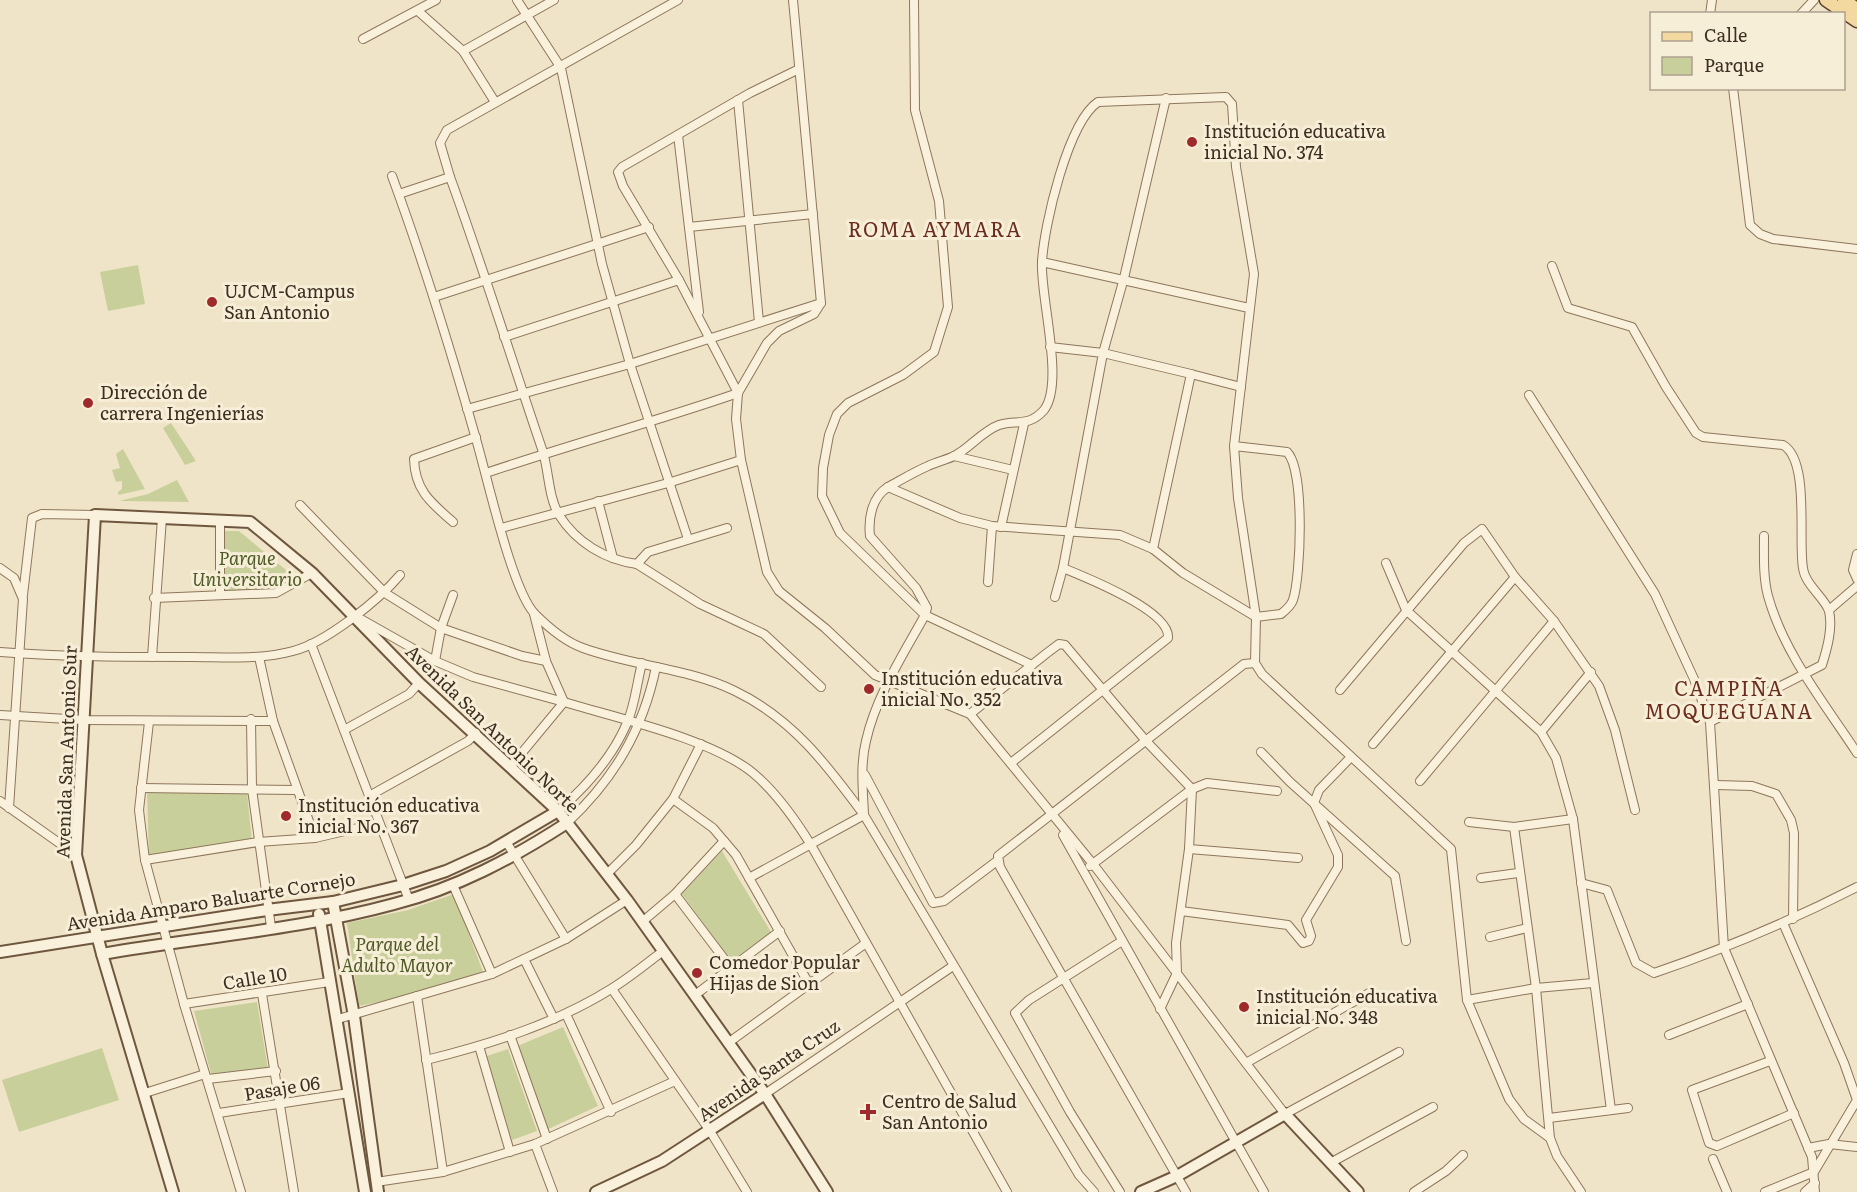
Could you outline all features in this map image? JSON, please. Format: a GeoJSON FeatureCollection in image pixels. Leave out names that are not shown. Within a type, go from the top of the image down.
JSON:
{"type":"FeatureCollection","features":[{"type":"Feature","properties":{"kind":"main road"},"geometry":{"type":"LineString","coordinates":[[1826,0],[1844,12]]}},
{"type":"Feature","properties":{"kind":"main road"},"geometry":{"type":"LineString","coordinates":[[1844,0],[1857,9]]}},
{"type":"Feature","properties":{"kind":"street"},"geometry":{"type":"LineString","coordinates":[[363,39],[436,0]]}},
{"type":"Feature","properties":{"kind":"street"},"geometry":{"type":"LineString","coordinates":[[517,0],[529,15],[561,68],[597,243],[613,304],[630,364],[688,539]]}},
{"type":"Feature","properties":{"kind":"street"},"geometry":{"type":"LineString","coordinates":[[463,51],[554,0]]}},
{"type":"Feature","properties":{"kind":"street"},"geometry":{"type":"LineString","coordinates":[[794,0],[821,303],[814,314],[779,331],[767,343],[738,393],[736,419],[741,460],[767,572],[779,591],[825,628],[875,675],[970,714],[1093,864],[1285,1114],[1358,1192]]}},
{"type":"Feature","properties":{"kind":"street"},"geometry":{"type":"LineString","coordinates":[[914,0],[915,110],[939,201],[948,307],[933,352],[903,375],[848,403],[837,414],[827,446],[822,496],[840,533],[925,615],[1032,665]]}},
{"type":"Feature","properties":{"kind":"street"},"geometry":{"type":"LineString","coordinates":[[1803,12],[1814,0]]}},
{"type":"Feature","properties":{"kind":"street"},"geometry":{"type":"LineString","coordinates":[[676,1],[561,68],[495,102],[447,130],[440,138],[450,177],[487,278],[504,337],[544,453],[558,513],[577,538],[589,547],[613,558],[637,564],[700,604],[764,634],[820,687]]}},
{"type":"Feature","properties":{"kind":"street"},"geometry":{"type":"LineString","coordinates":[[418,10],[463,51],[495,102]]}},
{"type":"Feature","properties":{"kind":"street"},"geometry":{"type":"LineString","coordinates":[[738,393],[700,318],[623,186],[618,172],[622,167],[738,100],[799,69]]}},
{"type":"Feature","properties":{"kind":"street"},"geometry":{"type":"LineString","coordinates":[[1733,90],[1750,225],[1760,234],[1773,239],[1857,249]]}},
{"type":"Feature","properties":{"kind":"street"},"geometry":{"type":"LineString","coordinates":[[864,815],[863,771],[866,740],[888,681],[927,608],[916,588],[870,536],[870,518],[878,494],[930,465],[954,456],[999,425],[1024,424],[1043,411],[1050,399],[1050,347],[1042,262],[1058,182],[1070,141],[1088,109],[1108,100],[1226,97],[1232,104],[1236,167],[1254,274],[1234,446],[1238,498],[1256,617],[1255,663],[1351,757],[1451,849],[1467,1000],[1509,1099],[1524,1119],[1550,1138]]}},
{"type":"Feature","properties":{"kind":"street"},"geometry":{"type":"LineString","coordinates":[[1055,597],[1063,568],[1103,353],[1124,278],[1166,98]]}},
{"type":"Feature","properties":{"kind":"street"},"geometry":{"type":"LineString","coordinates":[[738,100],[759,322]]}},
{"type":"Feature","properties":{"kind":"street"},"geometry":{"type":"LineString","coordinates":[[678,135],[700,318]]}},
{"type":"Feature","properties":{"kind":"street"},"geometry":{"type":"LineString","coordinates":[[392,176],[434,297],[501,528],[525,600],[534,613],[581,648],[734,690],[763,706],[803,738],[824,761],[864,815],[1079,1175],[1094,1192]]}},
{"type":"Feature","properties":{"kind":"street"},"geometry":{"type":"LineString","coordinates":[[399,194],[450,177]]}},
{"type":"Feature","properties":{"kind":"street"},"geometry":{"type":"LineString","coordinates":[[689,227],[813,214]]}},
{"type":"Feature","properties":{"kind":"street"},"geometry":{"type":"LineString","coordinates":[[434,297],[649,227]]}},
{"type":"Feature","properties":{"kind":"street"},"geometry":{"type":"LineString","coordinates":[[1042,262],[1124,278],[1249,308]]}},
{"type":"Feature","properties":{"kind":"street"},"geometry":{"type":"LineString","coordinates":[[1552,266],[1568,308],[1632,327],[1695,433],[1703,437],[1783,445],[1789,448],[1796,461],[1802,516],[1803,570],[1814,592],[1829,610],[1829,644],[1822,665],[1710,722]]}},
{"type":"Feature","properties":{"kind":"street"},"geometry":{"type":"LineString","coordinates":[[504,337],[613,304],[679,280]]}},
{"type":"Feature","properties":{"kind":"street"},"geometry":{"type":"LineString","coordinates":[[467,409],[630,364],[821,303]]}},
{"type":"Feature","properties":{"kind":"street"},"geometry":{"type":"LineString","coordinates":[[1050,347],[1103,353],[1241,387]]}},
{"type":"Feature","properties":{"kind":"street"},"geometry":{"type":"LineString","coordinates":[[1153,549],[1191,374]]}},
{"type":"Feature","properties":{"kind":"street"},"geometry":{"type":"LineString","coordinates":[[486,473],[544,453],[650,423],[738,393]]}},
{"type":"Feature","properties":{"kind":"street"},"geometry":{"type":"LineString","coordinates":[[1529,395],[1655,594],[1694,678],[1710,722],[1716,785],[1724,948],[1808,1148],[1814,1172],[1815,1192]]}},
{"type":"Feature","properties":{"kind":"street"},"geometry":{"type":"LineString","coordinates":[[988,582],[996,527],[1024,424]]}},
{"type":"Feature","properties":{"kind":"street"},"geometry":{"type":"LineString","coordinates":[[453,522],[426,498],[415,476],[414,459],[476,437]]}},
{"type":"Feature","properties":{"kind":"street"},"geometry":{"type":"LineString","coordinates":[[888,487],[960,518],[996,527],[1120,535],[1153,549],[1183,573],[1256,617],[1281,614],[1293,601],[1300,546],[1299,501],[1293,461],[1287,452],[1234,446]]}},
{"type":"Feature","properties":{"kind":"street"},"geometry":{"type":"LineString","coordinates":[[954,456],[1013,470]]}},
{"type":"Feature","properties":{"kind":"street"},"geometry":{"type":"LineString","coordinates":[[501,528],[669,483],[741,460]]}},
{"type":"Feature","properties":{"kind":"street"},"geometry":{"type":"LineString","coordinates":[[598,501],[613,558]]}},
{"type":"Feature","properties":{"kind":"street"},"geometry":{"type":"LineString","coordinates":[[300,505],[385,593],[441,628],[522,656],[546,661]]}},
{"type":"Feature","properties":{"kind":"street"},"geometry":{"type":"LineString","coordinates":[[9,808],[23,599],[32,518],[42,514],[220,521],[220,596]]}},
{"type":"Feature","properties":{"kind":"street","name":"Avenida San Antonio Sur"},"geometry":{"type":"LineString","coordinates":[[95,515],[76,855],[102,954],[173,1192]]}},
{"type":"Feature","properties":{"kind":"street"},"geometry":{"type":"LineString","coordinates":[[152,657],[154,598],[162,518]]}},
{"type":"Feature","properties":{"kind":"street","name":"Avenida San Antonio Norte"},"geometry":{"type":"LineString","coordinates":[[220,521],[250,522],[312,573],[420,683],[558,811],[627,900],[765,1094],[827,1192]]}},
{"type":"Feature","properties":{"kind":"street"},"geometry":{"type":"LineString","coordinates":[[637,564],[648,552],[727,528]]}},
{"type":"Feature","properties":{"kind":"street"},"geometry":{"type":"LineString","coordinates":[[1340,690],[1464,543],[1482,529],[1515,577],[1554,621],[1599,686],[1615,730],[1635,810]]}},
{"type":"Feature","properties":{"kind":"street"},"geometry":{"type":"LineString","coordinates":[[1764,536],[1764,575],[1768,596],[1783,636],[1857,753]]}},
{"type":"Feature","properties":{"kind":"street"},"geometry":{"type":"LineString","coordinates":[[1857,554],[1853,570],[1857,579]]}},
{"type":"Feature","properties":{"kind":"street"},"geometry":{"type":"LineString","coordinates":[[1386,563],[1406,610],[1449,652],[1541,732],[1556,758],[1573,819],[1611,1110]]}},
{"type":"Feature","properties":{"kind":"street"},"geometry":{"type":"LineString","coordinates":[[0,568],[14,578],[23,599]]}},
{"type":"Feature","properties":{"kind":"street"},"geometry":{"type":"LineString","coordinates":[[1011,763],[1168,638],[1169,632],[1166,626],[1148,610],[1094,580],[1063,568]]}},
{"type":"Feature","properties":{"kind":"street"},"geometry":{"type":"LineString","coordinates":[[154,598],[276,593],[312,573]]}},
{"type":"Feature","properties":{"kind":"street"},"geometry":{"type":"LineString","coordinates":[[0,652],[86,656],[259,657],[293,651],[311,644],[355,615],[385,593],[400,575]]}},
{"type":"Feature","properties":{"kind":"street"},"geometry":{"type":"LineString","coordinates":[[1373,744],[1515,577]]}},
{"type":"Feature","properties":{"kind":"street"},"geometry":{"type":"LineString","coordinates":[[1829,610],[1857,586]]}},
{"type":"Feature","properties":{"kind":"street"},"geometry":{"type":"LineString","coordinates":[[435,661],[441,628],[453,595]]}},
{"type":"Feature","properties":{"kind":"street"},"geometry":{"type":"LineString","coordinates":[[534,613],[546,661],[564,702]]}},
{"type":"Feature","properties":{"kind":"street"},"geometry":{"type":"LineString","coordinates":[[355,615],[435,661],[473,677],[701,744],[752,772],[784,805],[811,845],[1007,1192]]}},
{"type":"Feature","properties":{"kind":"street"},"geometry":{"type":"LineString","coordinates":[[1419,781],[1554,621]]}},
{"type":"Feature","properties":{"kind":"street"},"geometry":{"type":"LineString","coordinates":[[311,644],[409,900]]}},
{"type":"Feature","properties":{"kind":"street"},"geometry":{"type":"LineString","coordinates":[[970,714],[1059,644],[1065,645],[1146,741],[1192,789],[1189,849],[1176,944],[1177,973],[1160,1009]]}},
{"type":"Feature","properties":{"kind":"street"},"geometry":{"type":"LineString","coordinates":[[259,657],[273,721],[295,790],[315,838]]}},
{"type":"Feature","properties":{"kind":"street","name":"Avenida Amparo Baluarte Cornejo"},"geometry":{"type":"LineString","coordinates":[[0,952],[267,910],[333,902],[403,885],[446,871],[507,843],[558,811],[584,788],[608,759],[628,721],[642,663]]}},
{"type":"Feature","properties":{"kind":"street"},"geometry":{"type":"LineString","coordinates":[[863,771],[933,903],[944,901],[998,861],[1003,851],[1244,664],[1255,663]]}},
{"type":"Feature","properties":{"kind":"street","name":"Avenida Amparo Baluarte Cornejo"},"geometry":{"type":"LineString","coordinates":[[102,954],[336,918],[409,900],[453,885],[515,856],[567,823],[595,796],[613,772],[640,725],[656,667]]}},
{"type":"Feature","properties":{"kind":"street"},"geometry":{"type":"LineString","coordinates":[[1541,732],[1591,672]]}},
{"type":"Feature","properties":{"kind":"street"},"geometry":{"type":"LineString","coordinates":[[344,730],[409,694],[420,683]]}},
{"type":"Feature","properties":{"kind":"street"},"geometry":{"type":"LineString","coordinates":[[511,766],[564,702]]}},
{"type":"Feature","properties":{"kind":"street"},"geometry":{"type":"LineString","coordinates":[[0,715],[149,722],[251,719],[273,721]]}},
{"type":"Feature","properties":{"kind":"street"},"geometry":{"type":"LineString","coordinates":[[251,719],[252,789],[271,927]]}},
{"type":"Feature","properties":{"kind":"street"},"geometry":{"type":"LineString","coordinates":[[149,722],[140,810],[145,860],[184,1004],[219,1113],[241,1192]]}},
{"type":"Feature","properties":{"kind":"street"},"geometry":{"type":"LineString","coordinates":[[369,796],[468,741],[476,733]]}},
{"type":"Feature","properties":{"kind":"street"},"geometry":{"type":"LineString","coordinates":[[607,874],[636,845],[673,800],[701,744]]}},
{"type":"Feature","properties":{"kind":"street"},"geometry":{"type":"LineString","coordinates":[[1260,752],[1395,876],[1406,941]]}},
{"type":"Feature","properties":{"kind":"street"},"geometry":{"type":"LineString","coordinates":[[1180,911],[1288,926],[1303,943],[1309,941],[1311,936],[1306,920],[1338,867],[1338,855],[1314,803],[1319,790],[1351,757]]}},
{"type":"Feature","properties":{"kind":"street"},"geometry":{"type":"LineString","coordinates":[[1084,871],[1192,789],[1207,783],[1277,791]]}},
{"type":"Feature","properties":{"kind":"street"},"geometry":{"type":"LineString","coordinates":[[1716,785],[1752,786],[1776,794],[1791,820],[1794,833],[1792,919]]}},
{"type":"Feature","properties":{"kind":"street"},"geometry":{"type":"LineString","coordinates":[[141,788],[295,790]]}},
{"type":"Feature","properties":{"kind":"street"},"geometry":{"type":"LineString","coordinates":[[673,800],[713,828],[724,841],[749,878],[809,984]]}},
{"type":"Feature","properties":{"kind":"street"},"geometry":{"type":"LineString","coordinates":[[0,801],[76,855]]}},
{"type":"Feature","properties":{"kind":"street"},"geometry":{"type":"LineString","coordinates":[[749,878],[864,815]]}},
{"type":"Feature","properties":{"kind":"street"},"geometry":{"type":"LineString","coordinates":[[1052,815],[1264,1192]]}},
{"type":"Feature","properties":{"kind":"street"},"geometry":{"type":"LineString","coordinates":[[1469,822],[1514,826],[1573,819]]}},
{"type":"Feature","properties":{"kind":"street"},"geometry":{"type":"LineString","coordinates":[[145,860],[258,842],[315,838],[379,823]]}},
{"type":"Feature","properties":{"kind":"street"},"geometry":{"type":"LineString","coordinates":[[1514,826],[1518,873],[1536,988],[1550,1138],[1557,1156],[1581,1192]]}},
{"type":"Feature","properties":{"kind":"street"},"geometry":{"type":"LineString","coordinates":[[642,922],[675,894],[724,841]]}},
{"type":"Feature","properties":{"kind":"street"},"geometry":{"type":"LineString","coordinates":[[507,843],[566,939]]}},
{"type":"Feature","properties":{"kind":"street"},"geometry":{"type":"LineString","coordinates":[[1189,849],[1298,858]]}},
{"type":"Feature","properties":{"kind":"street"},"geometry":{"type":"LineString","coordinates":[[998,861],[1186,1192]]}},
{"type":"Feature","properties":{"kind":"street"},"geometry":{"type":"LineString","coordinates":[[1481,879],[1518,873]]}},
{"type":"Feature","properties":{"kind":"street"},"geometry":{"type":"LineString","coordinates":[[1581,883],[1607,890],[1636,963],[1654,973],[1724,948],[1792,919],[1857,887]]}},
{"type":"Feature","properties":{"kind":"street"},"geometry":{"type":"LineString","coordinates":[[453,885],[492,974]]}},
{"type":"Feature","properties":{"kind":"street"},"geometry":{"type":"LineString","coordinates":[[675,894],[730,968]]}},
{"type":"Feature","properties":{"kind":"street"},"geometry":{"type":"LineString","coordinates":[[338,1019],[492,974],[566,939],[627,900]]}},
{"type":"Feature","properties":{"kind":"street"},"geometry":{"type":"LineString","coordinates":[[333,902],[354,1016],[377,1187],[443,1172],[535,1144],[611,1112],[675,1081]]}},
{"type":"Feature","properties":{"kind":"street"},"geometry":{"type":"LineString","coordinates":[[318,904],[365,1192]]}},
{"type":"Feature","properties":{"kind":"street"},"geometry":{"type":"LineString","coordinates":[[1765,1192],[1814,1172],[1829,1144],[1856,1104],[1856,1094],[1783,923]]}},
{"type":"Feature","properties":{"kind":"street"},"geometry":{"type":"LineString","coordinates":[[1490,937],[1527,928]]}},
{"type":"Feature","properties":{"kind":"street"},"geometry":{"type":"LineString","coordinates":[[695,995],[780,931]]}},
{"type":"Feature","properties":{"kind":"street"},"geometry":{"type":"LineString","coordinates":[[1120,1192],[1070,1112],[1015,1012],[1063,977],[1122,941]]}},
{"type":"Feature","properties":{"kind":"street"},"geometry":{"type":"LineString","coordinates":[[728,1043],[866,943]]}},
{"type":"Feature","properties":{"kind":"street"},"geometry":{"type":"LineString","coordinates":[[426,1060],[479,1046],[566,1014],[612,989],[663,951]]}},
{"type":"Feature","properties":{"kind":"street"},"geometry":{"type":"LineString","coordinates":[[524,959],[554,1019]]}},
{"type":"Feature","properties":{"kind":"street","name":"Avenida Santa Cruz"},"geometry":{"type":"LineString","coordinates":[[597,1192],[662,1161],[710,1131],[953,966]]}},
{"type":"Feature","properties":{"kind":"street","name":"Calle 10"},"geometry":{"type":"LineString","coordinates":[[184,1004],[262,994],[329,982]]}},
{"type":"Feature","properties":{"kind":"street"},"geometry":{"type":"LineString","coordinates":[[1467,1000],[1536,988],[1593,983]]}},
{"type":"Feature","properties":{"kind":"street"},"geometry":{"type":"LineString","coordinates":[[612,989],[710,1131],[744,1191]]}},
{"type":"Feature","properties":{"kind":"street"},"geometry":{"type":"LineString","coordinates":[[1246,1064],[1370,993]]}},
{"type":"Feature","properties":{"kind":"street"},"geometry":{"type":"LineString","coordinates":[[262,994],[282,1105],[294,1192]]}},
{"type":"Feature","properties":{"kind":"street"},"geometry":{"type":"LineString","coordinates":[[417,996],[443,1172]]}},
{"type":"Feature","properties":{"kind":"street"},"geometry":{"type":"LineString","coordinates":[[1669,1035],[1748,1004]]}},
{"type":"Feature","properties":{"kind":"street"},"geometry":{"type":"LineString","coordinates":[[566,1014],[611,1112]]}},
{"type":"Feature","properties":{"kind":"street"},"geometry":{"type":"LineString","coordinates":[[510,1035],[547,1139]]}},
{"type":"Feature","properties":{"kind":"street"},"geometry":{"type":"LineString","coordinates":[[479,1046],[510,1152]]}},
{"type":"Feature","properties":{"kind":"street"},"geometry":{"type":"LineString","coordinates":[[1141,1192],[1177,1176],[1399,1052]]}},
{"type":"Feature","properties":{"kind":"street"},"geometry":{"type":"LineString","coordinates":[[1770,1061],[1692,1090],[1709,1143],[1717,1146],[1794,1113]]}},
{"type":"Feature","properties":{"kind":"street"},"geometry":{"type":"LineString","coordinates":[[145,1093],[207,1077],[276,1071]]}},
{"type":"Feature","properties":{"kind":"street","name":"Pasaje 06"},"geometry":{"type":"LineString","coordinates":[[219,1113],[349,1093]]}},
{"type":"Feature","properties":{"kind":"street"},"geometry":{"type":"LineString","coordinates":[[1332,1162],[1433,1107]]}},
{"type":"Feature","properties":{"kind":"street"},"geometry":{"type":"LineString","coordinates":[[1549,1118],[1628,1108]]}},
{"type":"Feature","properties":{"kind":"street"},"geometry":{"type":"LineString","coordinates":[[535,1144],[553,1192]]}},
{"type":"Feature","properties":{"kind":"street"},"geometry":{"type":"LineString","coordinates":[[1808,1148],[1829,1144],[1857,1148]]}},
{"type":"Feature","properties":{"kind":"street"},"geometry":{"type":"LineString","coordinates":[[1414,1192],[1446,1171],[1463,1155]]}},
{"type":"Feature","properties":{"kind":"street"},"geometry":{"type":"LineString","coordinates":[[1713,1160],[1727,1192]]}},
{"type":"Feature","properties":{"kind":"street"},"geometry":{"type":"LineString","coordinates":[[1805,1192],[1815,1183]]}},
{"type":"Feature","properties":{"kind":"green space"},"geometry":{"type":"Polygon","coordinates":[[[138,265],[145,304],[108,311],[100,272],[138,265]]]}},
{"type":"Feature","properties":{"kind":"green space"},"geometry":{"type":"Polygon","coordinates":[[[171,423],[196,461],[185,465],[163,428],[171,423]]]}},
{"type":"Feature","properties":{"kind":"green space"},"geometry":{"type":"Polygon","coordinates":[[[123,449],[145,489],[118,495],[122,489],[122,481],[116,482],[112,470],[120,468],[116,454],[123,449]]]}},
{"type":"Feature","properties":{"kind":"green space"},"geometry":{"type":"Polygon","coordinates":[[[177,480],[189,502],[119,501],[148,494],[177,480]]]}},
{"type":"Feature","properties":{"kind":"green space","name":"Parque Universitario"},"geometry":{"type":"Polygon","coordinates":[[[224,531],[239,531],[298,580],[276,592],[223,593],[224,531]]]}},
{"type":"Feature","properties":{"kind":"green space"},"geometry":{"type":"Polygon","coordinates":[[[147,790],[247,793],[252,841],[149,859],[147,790]]]}},
{"type":"Feature","properties":{"kind":"green space"},"geometry":{"type":"Polygon","coordinates":[[[722,851],[771,932],[731,961],[682,894],[722,851]]]}},
{"type":"Feature","properties":{"kind":"green space","name":"Parque del Adulto Mayor"},"geometry":{"type":"Polygon","coordinates":[[[454,894],[483,972],[418,994],[359,1006],[347,923],[408,910],[454,894]]]}},
{"type":"Feature","properties":{"kind":"green space"},"geometry":{"type":"Polygon","coordinates":[[[257,1002],[268,1069],[212,1077],[194,1011],[257,1002]]]}},
{"type":"Feature","properties":{"kind":"green space"},"geometry":{"type":"Polygon","coordinates":[[[563,1027],[598,1106],[544,1131],[515,1047],[563,1027]]]}},
{"type":"Feature","properties":{"kind":"green space"},"geometry":{"type":"Polygon","coordinates":[[[102,1048],[119,1100],[19,1132],[2,1080],[102,1048]]]}},
{"type":"Feature","properties":{"kind":"green space"},"geometry":{"type":"Polygon","coordinates":[[[508,1049],[537,1131],[512,1140],[484,1057],[508,1049]]]}},
{"type":"Feature","properties":{"kind":"place","name":"Institución educativa inicial No. 374"},"geometry":{"type":"Point","coordinates":[1192,142]}},
{"type":"Feature","properties":{"kind":"place","name":"UJCM-Campus San Antonio"},"geometry":{"type":"Point","coordinates":[212,302]}},
{"type":"Feature","properties":{"kind":"place","name":"Dirección de carrera Ingenierías"},"geometry":{"type":"Point","coordinates":[88,403]}},
{"type":"Feature","properties":{"kind":"place","name":"Institución educativa inicial No. 352"},"geometry":{"type":"Point","coordinates":[869,689]}},
{"type":"Feature","properties":{"kind":"place","name":"Institución educativa inicial No. 367"},"geometry":{"type":"Point","coordinates":[286,816]}},
{"type":"Feature","properties":{"kind":"place","name":"Comedor Popular Hijas de Sion"},"geometry":{"type":"Point","coordinates":[697,973]}},
{"type":"Feature","properties":{"kind":"place","name":"Institución educativa inicial No. 348"},"geometry":{"type":"Point","coordinates":[1244,1007]}},
{"type":"Feature","properties":{"kind":"place","name":"Centro de Salud San Antonio"},"geometry":{"type":"Point","coordinates":[868,1112]}},
{"type":"Feature","properties":{"kind":"district","name":"ROMA AYMARA"},"geometry":{"type":"Point","coordinates":[935,230]}},
{"type":"Feature","properties":{"kind":"district","name":"CAMPIÑA MOQUEGUANA"},"geometry":{"type":"Point","coordinates":[1729,700]}}]}
